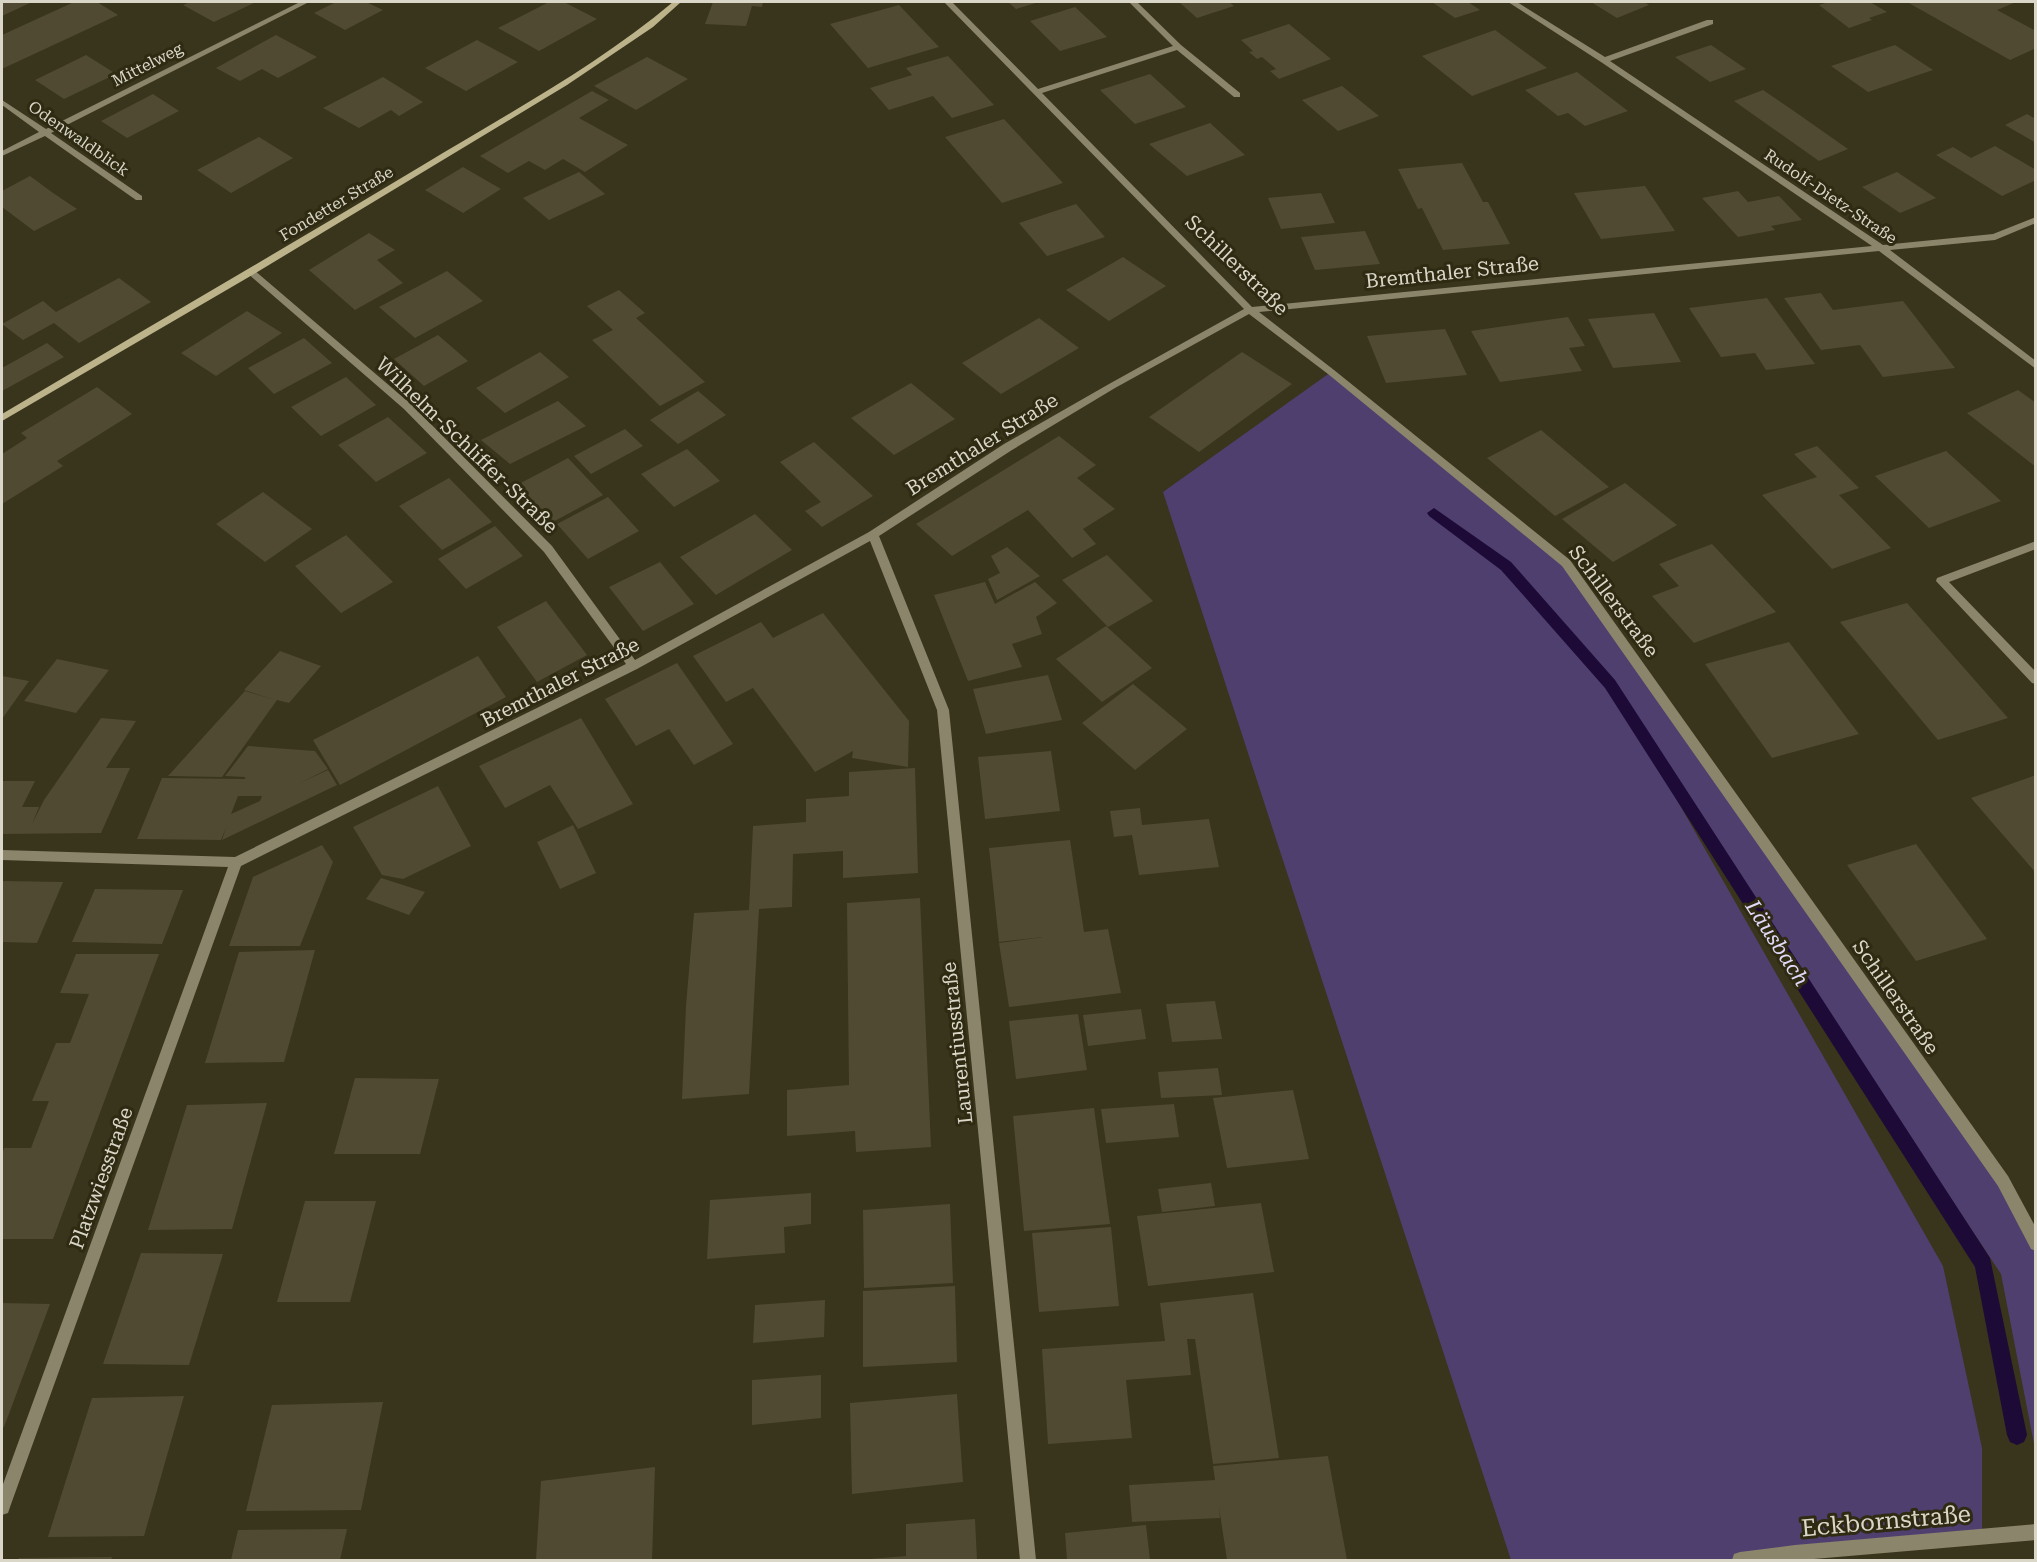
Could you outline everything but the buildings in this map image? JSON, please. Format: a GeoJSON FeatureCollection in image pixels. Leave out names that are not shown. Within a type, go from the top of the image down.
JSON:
{"type":"FeatureCollection","features":[{"type":"Feature","properties":{"kind":"street","name":"Mittelweg"},"geometry":{"type":"LineString","coordinates":[[2,154],[305,2]]}},
{"type":"Feature","properties":{"kind":"street","name":"Fondetter Straße"},"geometry":{"type":"LineString","coordinates":[[2,418],[251,272],[564,83],[650,25],[677,2]]}},
{"type":"Feature","properties":{"kind":"street","name":"Schillerstraße"},"geometry":{"type":"LineString","coordinates":[[948,2],[1250,310],[1331,372],[1566,563],[2003,1181],[2036,1245]]}},
{"type":"Feature","properties":{"kind":"street"},"geometry":{"type":"LineString","coordinates":[[1133,2],[1178,47],[1237,95]]}},
{"type":"Feature","properties":{"kind":"street","name":"Rudolf-Dietz-Straße"},"geometry":{"type":"LineString","coordinates":[[1512,2],[1604,60],[1881,248],[2036,366]]}},
{"type":"Feature","properties":{"kind":"street"},"geometry":{"type":"LineString","coordinates":[[1604,60],[1710,22]]}},
{"type":"Feature","properties":{"kind":"street"},"geometry":{"type":"LineString","coordinates":[[1036,92],[1178,47]]}},
{"type":"Feature","properties":{"kind":"street","name":"Odenwaldblick"},"geometry":{"type":"LineString","coordinates":[[2,102],[139,198]]}},
{"type":"Feature","properties":{"kind":"street","name":"Bremthaler Straße"},"geometry":{"type":"LineString","coordinates":[[2,855],[236,862],[633,666],[873,535],[1017,442],[1112,386],[1250,310],[1995,237],[2036,220]]}},
{"type":"Feature","properties":{"kind":"street","name":"Wilhelm-Schliffer-Straße"},"geometry":{"type":"LineString","coordinates":[[251,272],[408,407],[548,549],[633,666]]}},
{"type":"Feature","properties":{"kind":"street","name":"Laurentiusstraße"},"geometry":{"type":"LineString","coordinates":[[873,535],[943,710],[1028,1560]]}},
{"type":"Feature","properties":{"kind":"street"},"geometry":{"type":"LineString","coordinates":[[2036,545],[1941,581],[2036,680]]}},
{"type":"Feature","properties":{"kind":"street","name":"Platzwiesstraße"},"geometry":{"type":"LineString","coordinates":[[2,1507],[236,862]]}},
{"type":"Feature","properties":{"kind":"street","name":"Eckbornstraße"},"geometry":{"type":"LineString","coordinates":[[1740,1560],[2036,1532]]}},
{"type":"Feature","properties":{"kind":"shaded area"},"geometry":{"type":"Polygon","coordinates":[[[1331,372],[1566,563],[2003,1181],[2035,1244],[2035,1449],[2001,1274],[1617,695],[1943,1266],[1982,1448],[1982,1530],[1746,1560],[1511,1560],[1163,492],[1331,372]]]}},
{"type":"Feature","properties":{"kind":"waterway","name":"Läusbach"},"geometry":{"type":"LineString","coordinates":[[1434,513],[1506,566],[1610,684],[1984,1264],[2017,1435]]}}]}
